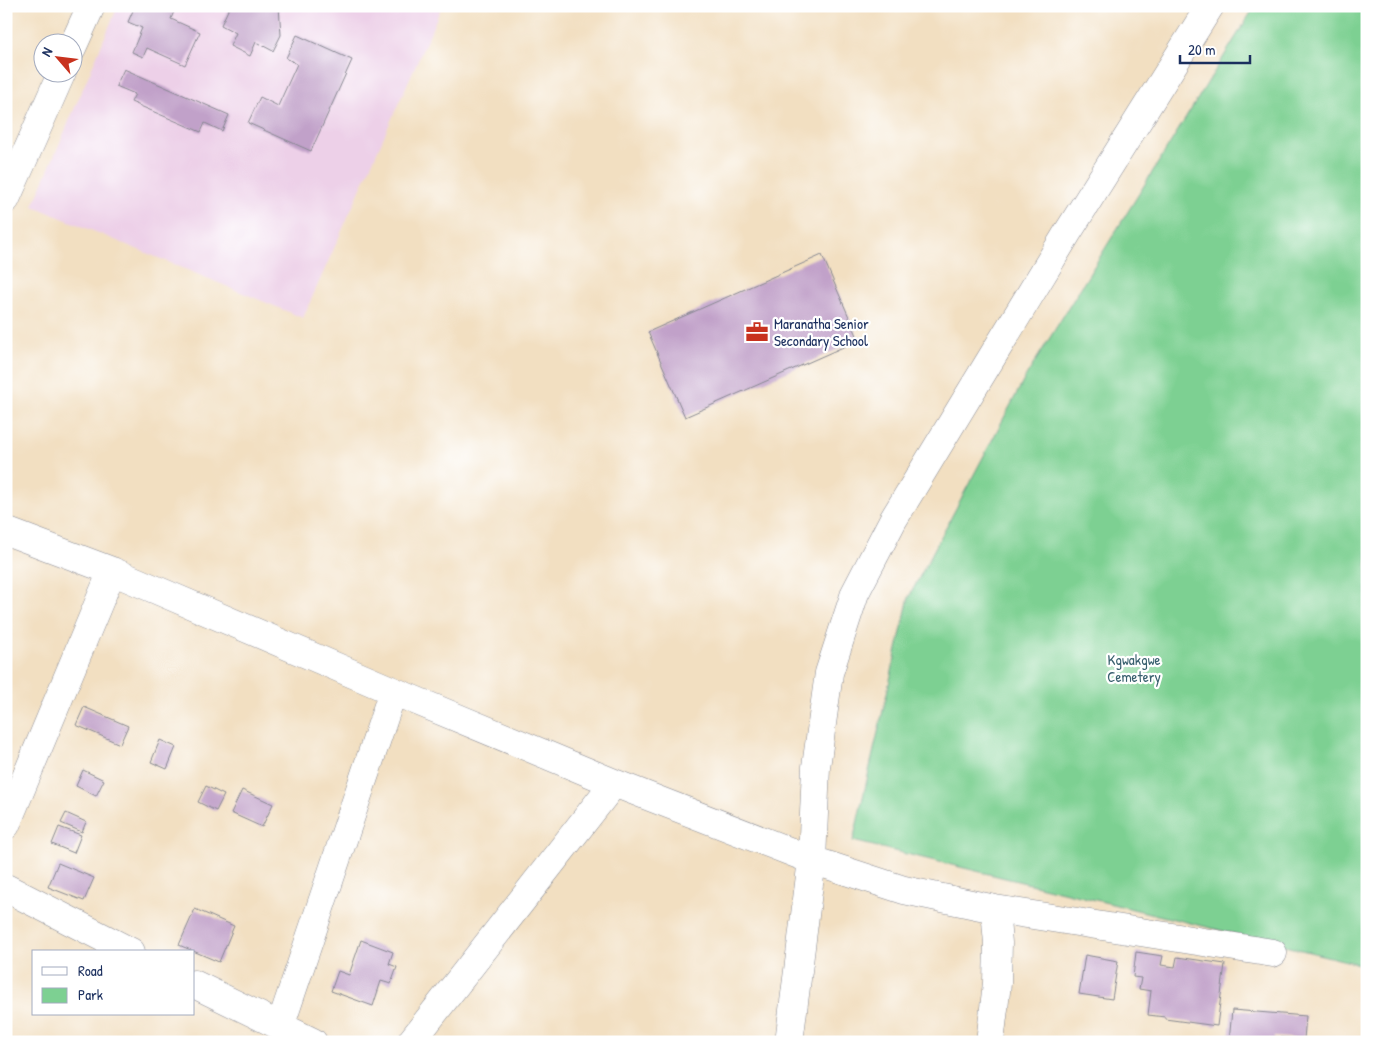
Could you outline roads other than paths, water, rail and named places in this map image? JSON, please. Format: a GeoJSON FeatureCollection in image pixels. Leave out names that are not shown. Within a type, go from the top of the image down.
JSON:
{"type":"FeatureCollection","features":[{"type":"Feature","properties":{"kind":"street"},"geometry":{"type":"LineString","coordinates":[[79,32],[91,6]]}},
{"type":"Feature","properties":{"kind":"street"},"geometry":{"type":"LineString","coordinates":[[789,1042],[812,860],[816,767],[829,673],[855,593],[898,511],[1068,232],[1210,6]]}},
{"type":"Feature","properties":{"kind":"street"},"geometry":{"type":"LineString","coordinates":[[6,199],[58,82]]}},
{"type":"Feature","properties":{"kind":"street"},"geometry":{"type":"LineString","coordinates":[[6,531],[112,571],[392,691],[614,783],[812,860],[904,890],[995,909],[1273,953]]}},
{"type":"Feature","properties":{"kind":"street"},"geometry":{"type":"LineString","coordinates":[[6,824],[112,571]]}},
{"type":"Feature","properties":{"kind":"street"},"geometry":{"type":"LineString","coordinates":[[280,1027],[392,691]]}},
{"type":"Feature","properties":{"kind":"street"},"geometry":{"type":"LineString","coordinates":[[411,1042],[614,783]]}},
{"type":"Feature","properties":{"kind":"street"},"geometry":{"type":"LineString","coordinates":[[6,888],[127,950]]}},
{"type":"Feature","properties":{"kind":"street"},"geometry":{"type":"LineString","coordinates":[[990,1042],[997,983],[998,943],[995,909]]}},
{"type":"Feature","properties":{"kind":"street"},"geometry":{"type":"LineString","coordinates":[[195,984],[313,1042]]}},
{"type":"Feature","properties":{"kind":"place","name":"Maranatha Senior Secondary School"},"geometry":{"type":"Point","coordinates":[757,332]}},
{"type":"Feature","properties":{"kind":"park label","name":"Kgwakgwe Cemetery"},"geometry":{"type":"Point","coordinates":[1134,668]}}]}
